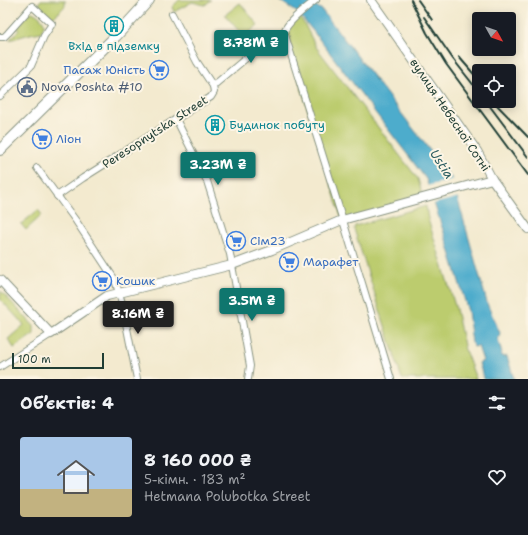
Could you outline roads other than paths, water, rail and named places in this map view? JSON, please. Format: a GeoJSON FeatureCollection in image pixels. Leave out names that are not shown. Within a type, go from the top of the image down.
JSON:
{"type":"FeatureCollection","features":[{"type":"Feature","properties":{"kind":"main road"},"geometry":{"type":"LineString","coordinates":[[0,150],[116,36],[149,0]]}},
{"type":"Feature","properties":{"kind":"street","name":"вулиця Небесної Сотні"},"geometry":{"type":"LineString","coordinates":[[371,0],[477,151],[492,179],[528,230]]}},
{"type":"Feature","properties":{"kind":"street","name":"Peresopnytska Street"},"geometry":{"type":"LineString","coordinates":[[57,196],[210,97],[214,92],[213,86],[271,37],[284,32],[289,23],[315,1]]}},
{"type":"Feature","properties":{"kind":"street"},"geometry":{"type":"LineString","coordinates":[[0,37],[8,33],[32,6],[52,24],[44,36],[31,66],[0,96]]}},
{"type":"Feature","properties":{"kind":"street"},"geometry":{"type":"LineString","coordinates":[[172,14],[197,62],[213,86]]}},
{"type":"Feature","properties":{"kind":"street"},"geometry":{"type":"LineString","coordinates":[[284,32],[391,379]]}},
{"type":"Feature","properties":{"kind":"street"},"geometry":{"type":"LineString","coordinates":[[176,118],[207,181],[232,265],[250,366],[248,379]]}},
{"type":"Feature","properties":{"kind":"street"},"geometry":{"type":"LineString","coordinates":[[37,168],[76,221],[114,280],[119,292],[136,379]]}},
{"type":"Feature","properties":{"kind":"street"},"geometry":{"type":"LineString","coordinates":[[0,366],[51,334],[106,296],[232,265],[272,250],[342,220],[492,179]]}},
{"type":"Feature","properties":{"kind":"street"},"geometry":{"type":"LineString","coordinates":[[0,280],[51,334]]}},
{"type":"Feature","properties":{"kind":"water"},"geometry":{"type":"Polygon","coordinates":[[[279,0],[309,0],[321,9],[452,179],[488,306],[500,333],[498,340],[502,353],[500,355],[504,357],[507,356],[514,379],[484,379],[479,363],[483,361],[478,346],[474,347],[472,343],[468,311],[426,179],[313,31],[298,13],[279,0]]]}},
{"type":"Feature","properties":{"kind":"railway"},"geometry":{"type":"LineString","coordinates":[[411,0],[427,33],[446,64],[528,175]]}},
{"type":"Feature","properties":{"kind":"railway"},"geometry":{"type":"LineString","coordinates":[[418,0],[432,20]]}},
{"type":"Feature","properties":{"kind":"railway"},"geometry":{"type":"LineString","coordinates":[[424,17],[453,59],[472,83]]}},
{"type":"Feature","properties":{"kind":"railway"},"geometry":{"type":"LineString","coordinates":[[459,57],[472,72]]}},
{"type":"Feature","properties":{"kind":"railway"},"geometry":{"type":"LineString","coordinates":[[491,108],[528,157]]}},
{"type":"Feature","properties":{"kind":"railway"},"geometry":{"type":"LineString","coordinates":[[500,108],[528,137]]}},
{"type":"Feature","properties":{"kind":"place","name":"Вхід в підземку"},"geometry":{"type":"Point","coordinates":[114,26]}},
{"type":"Feature","properties":{"kind":"place","name":"Пасаж Юність"},"geometry":{"type":"Point","coordinates":[159,70]}},
{"type":"Feature","properties":{"kind":"place","name":"Nova Poshta #10"},"geometry":{"type":"Point","coordinates":[27,87]}},
{"type":"Feature","properties":{"kind":"place","name":"Будинок побуту"},"geometry":{"type":"Point","coordinates":[215,125]}},
{"type":"Feature","properties":{"kind":"place","name":"Ліон"},"geometry":{"type":"Point","coordinates":[42,139]}},
{"type":"Feature","properties":{"kind":"place","name":"Сім23"},"geometry":{"type":"Point","coordinates":[236,241]}},
{"type":"Feature","properties":{"kind":"place","name":"Марафет"},"geometry":{"type":"Point","coordinates":[289,262]}},
{"type":"Feature","properties":{"kind":"place","name":"Кошик"},"geometry":{"type":"Point","coordinates":[102,281]}},
{"type":"Feature","properties":{"kind":"water label","name":"Ustia"},"geometry":{"type":"Point","coordinates":[442,164]}}]}
